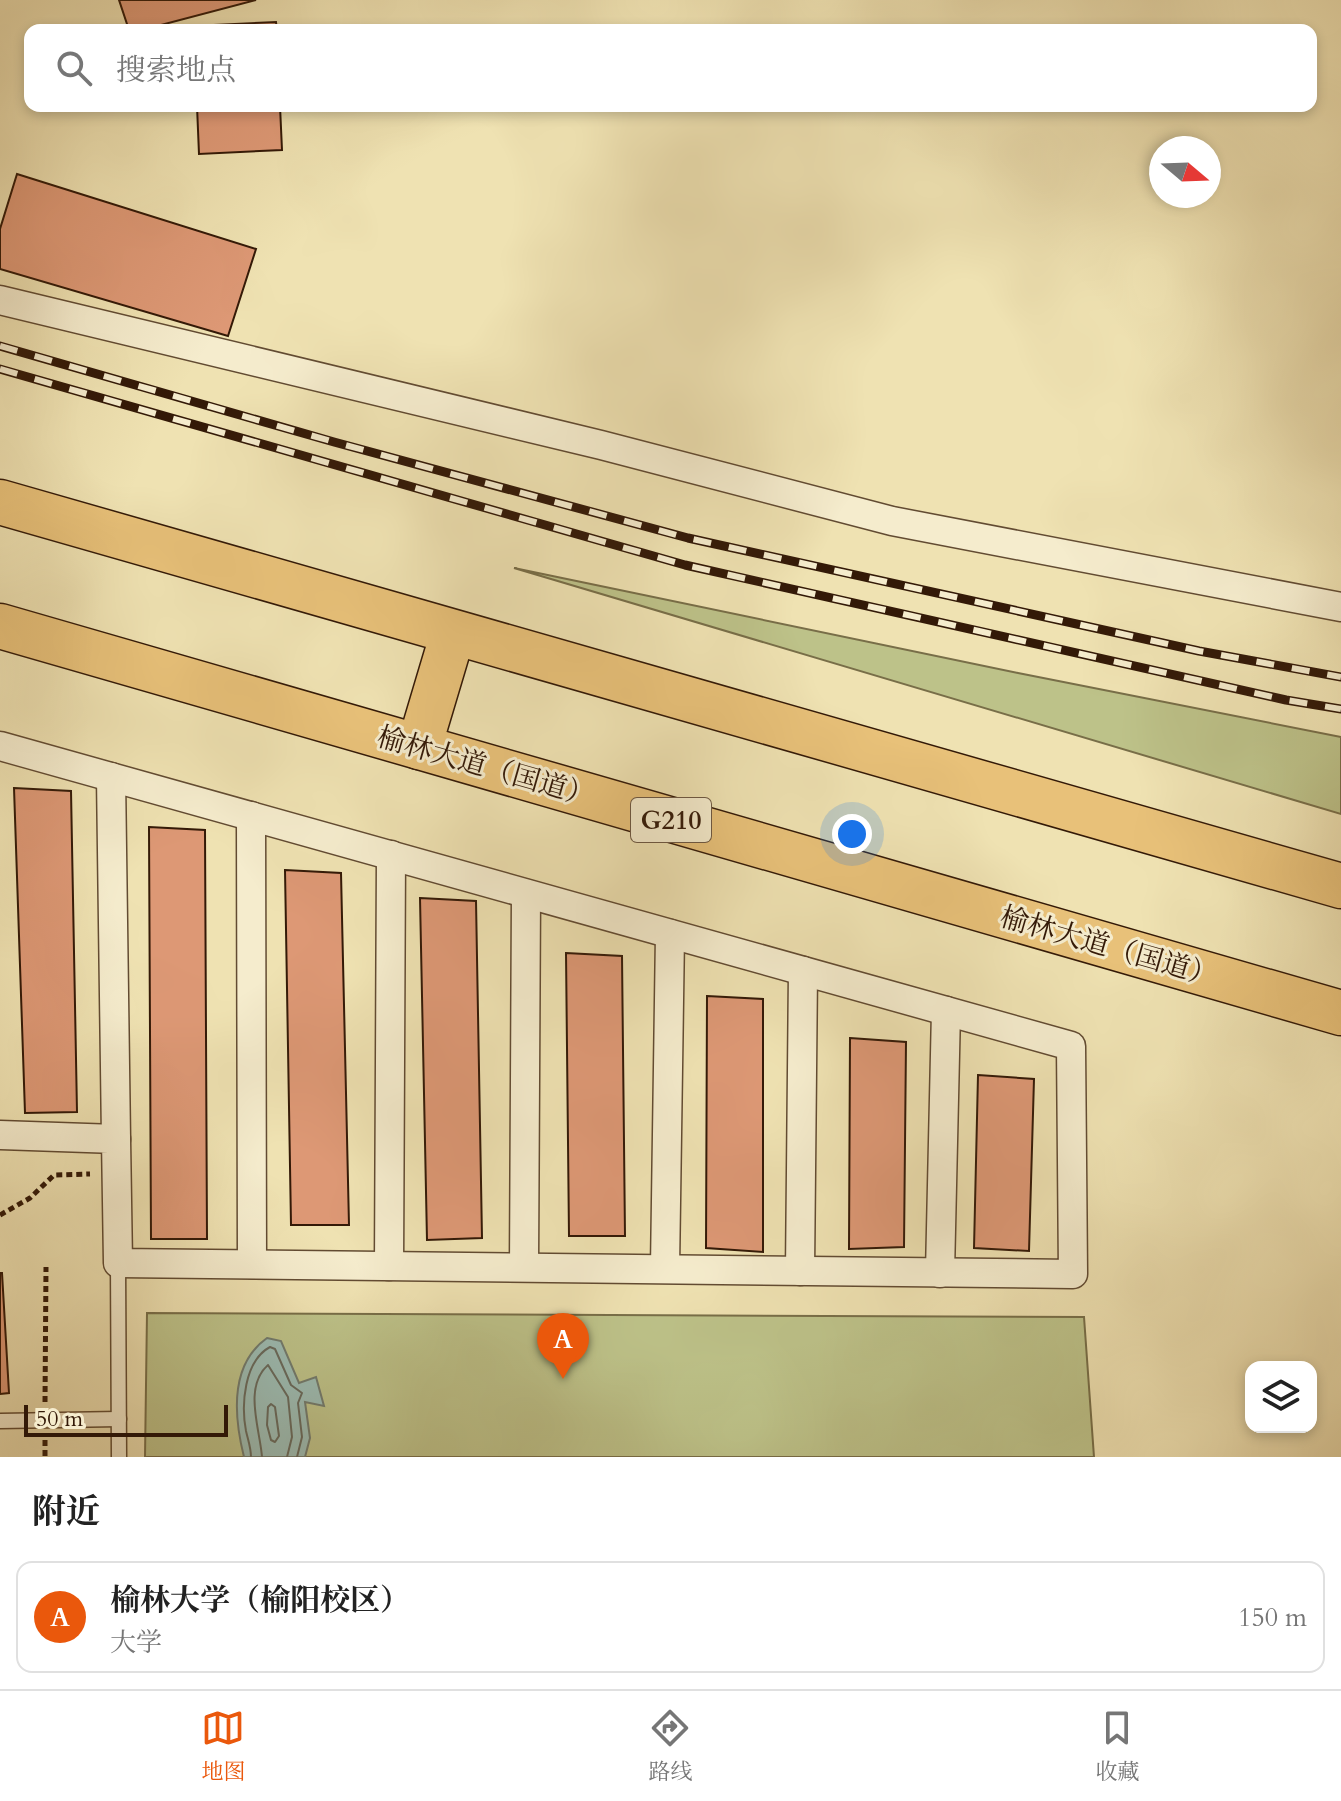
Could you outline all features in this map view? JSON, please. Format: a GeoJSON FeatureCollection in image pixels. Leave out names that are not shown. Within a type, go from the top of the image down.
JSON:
{"type":"FeatureCollection","features":[{"type":"Feature","properties":{"kind":"highway"},"geometry":{"type":"LineString","coordinates":[[0,502],[1341,886]]}},
{"type":"Feature","properties":{"kind":"highway","name":"榆林大道（国道）"},"geometry":{"type":"LineString","coordinates":[[0,626],[1341,1013]]}},
{"type":"Feature","properties":{"kind":"highway"},"geometry":{"type":"LineString","coordinates":[[419,747],[453,633]]}},
{"type":"Feature","properties":{"kind":"street"},"geometry":{"type":"LineString","coordinates":[[0,300],[601,445],[892,521],[1341,607]]}},
{"type":"Feature","properties":{"kind":"street"},"geometry":{"type":"LineString","coordinates":[[0,746],[391,855],[526,894],[1071,1046],[1073,1274],[118,1263],[111,777]]}},
{"type":"Feature","properties":{"kind":"street"},"geometry":{"type":"LineString","coordinates":[[251,816],[252,1264]]}},
{"type":"Feature","properties":{"kind":"street"},"geometry":{"type":"LineString","coordinates":[[389,1266],[391,855]]}},
{"type":"Feature","properties":{"kind":"street"},"geometry":{"type":"LineString","coordinates":[[524,1267],[526,894]]}},
{"type":"Feature","properties":{"kind":"street"},"geometry":{"type":"LineString","coordinates":[[665,1268],[670,934]]}},
{"type":"Feature","properties":{"kind":"street"},"geometry":{"type":"LineString","coordinates":[[800,1271],[803,971]]}},
{"type":"Feature","properties":{"kind":"street"},"geometry":{"type":"LineString","coordinates":[[940,1273],[946,1011]]}},
{"type":"Feature","properties":{"kind":"street"},"geometry":{"type":"LineString","coordinates":[[0,1135],[116,1139]]}},
{"type":"Feature","properties":{"kind":"lane"},"geometry":{"type":"LineString","coordinates":[[118,1263],[119,1457]]}},
{"type":"Feature","properties":{"kind":"lane"},"geometry":{"type":"LineString","coordinates":[[0,1421],[119,1419]]}},
{"type":"Feature","properties":{"kind":"path"},"geometry":{"type":"LineString","coordinates":[[0,1215],[30,1198],[54,1175],[116,1173]]}},
{"type":"Feature","properties":{"kind":"path"},"geometry":{"type":"LineString","coordinates":[[45,1457],[46,1267]]}},
{"type":"Feature","properties":{"kind":"green space"},"geometry":{"type":"Polygon","coordinates":[[[514,568],[1341,737],[1341,814],[514,568]]]}},
{"type":"Feature","properties":{"kind":"green space"},"geometry":{"type":"Polygon","coordinates":[[[147,1313],[1084,1317],[1094,1457],[145,1457],[147,1313]]]}},
{"type":"Feature","properties":{"kind":"water"},"geometry":{"type":"Polygon","coordinates":[[[267,1338],[281,1341],[299,1383],[316,1377],[324,1406],[305,1402],[310,1438],[305,1457],[244,1457],[237,1409],[240,1377],[255,1349],[267,1338]]]}},
{"type":"Feature","properties":{"kind":"building"},"geometry":{"type":"Polygon","coordinates":[[[119,0],[256,0],[165,24],[127,24],[119,0]]]}},
{"type":"Feature","properties":{"kind":"building"},"geometry":{"type":"Polygon","coordinates":[[[276,22],[276,24],[234,24],[276,22]]]}},
{"type":"Feature","properties":{"kind":"building"},"geometry":{"type":"Polygon","coordinates":[[[197,112],[280,112],[282,150],[199,154],[197,112]]]}},
{"type":"Feature","properties":{"kind":"building"},"geometry":{"type":"Polygon","coordinates":[[[17,174],[256,249],[228,336],[0,269],[0,229],[17,174]]]}},
{"type":"Feature","properties":{"kind":"building"},"geometry":{"type":"Polygon","coordinates":[[[14,788],[71,791],[77,1112],[25,1113],[14,788]]]}},
{"type":"Feature","properties":{"kind":"building"},"geometry":{"type":"Polygon","coordinates":[[[149,827],[205,830],[207,1239],[151,1239],[149,827]]]}},
{"type":"Feature","properties":{"kind":"building"},"geometry":{"type":"Polygon","coordinates":[[[285,870],[341,873],[349,1225],[291,1225],[285,870]]]}},
{"type":"Feature","properties":{"kind":"building"},"geometry":{"type":"Polygon","coordinates":[[[420,898],[476,901],[482,1238],[427,1240],[420,898]]]}},
{"type":"Feature","properties":{"kind":"building"},"geometry":{"type":"Polygon","coordinates":[[[566,953],[622,956],[625,1236],[569,1236],[566,953]]]}},
{"type":"Feature","properties":{"kind":"building"},"geometry":{"type":"Polygon","coordinates":[[[707,996],[763,999],[763,1252],[706,1248],[707,996]]]}},
{"type":"Feature","properties":{"kind":"building"},"geometry":{"type":"Polygon","coordinates":[[[850,1038],[906,1042],[904,1247],[849,1249],[850,1038]]]}},
{"type":"Feature","properties":{"kind":"building"},"geometry":{"type":"Polygon","coordinates":[[[978,1075],[1034,1079],[1029,1251],[974,1248],[978,1075]]]}},
{"type":"Feature","properties":{"kind":"building"},"geometry":{"type":"Polygon","coordinates":[[[0,1273],[9,1393],[0,1394],[0,1273]]]}},
{"type":"Feature","properties":{"kind":"railway"},"geometry":{"type":"LineString","coordinates":[[0,346],[334,442],[688,538],[1199,651],[1341,677]]}},
{"type":"Feature","properties":{"kind":"railway"},"geometry":{"type":"LineString","coordinates":[[0,369],[685,565],[1286,700],[1341,709]]}},
{"type":"Feature","properties":{"kind":"place","name":"榆林大学（榆阳校区）"},"geometry":{"type":"Point","coordinates":[563,1379]}}]}
